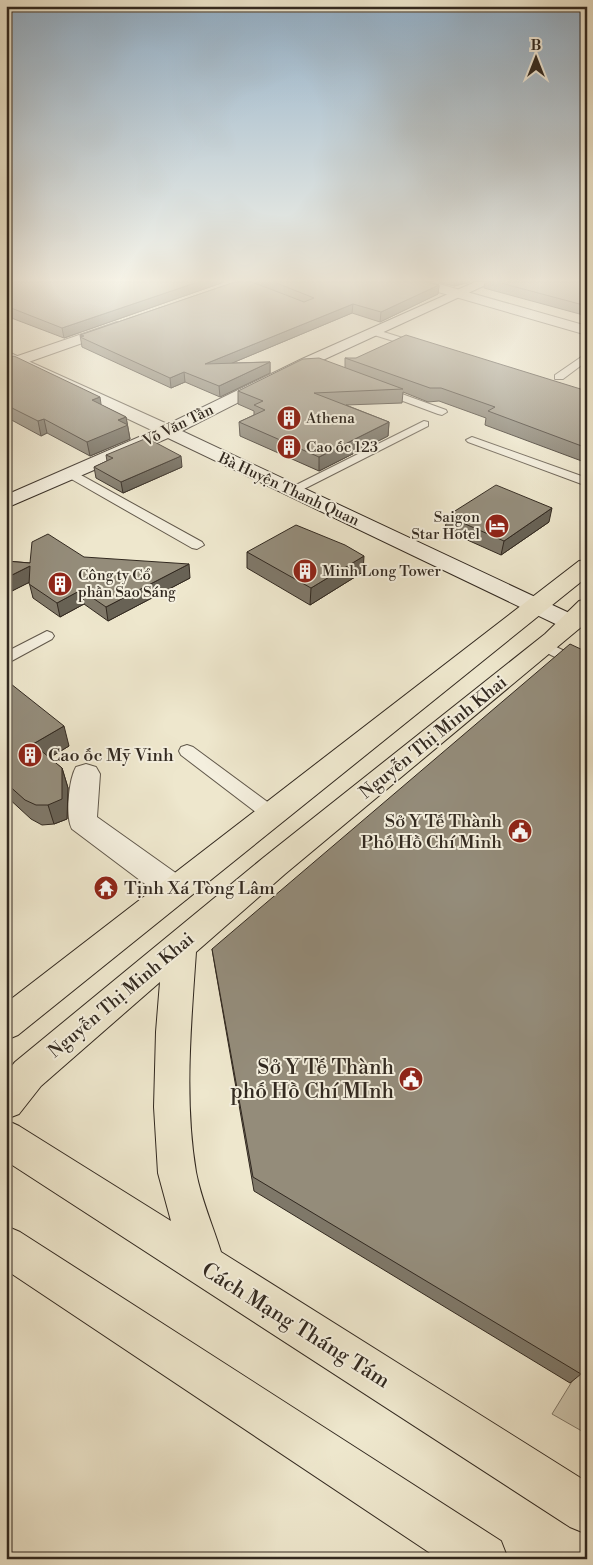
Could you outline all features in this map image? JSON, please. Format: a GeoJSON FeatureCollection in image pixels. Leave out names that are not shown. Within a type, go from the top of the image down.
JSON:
{"type":"FeatureCollection","features":[{"type":"Feature","properties":{"kind":"main road"},"geometry":{"type":"LineString","coordinates":[[10,360],[25,355]]}},
{"type":"Feature","properties":{"kind":"main road","name":"Võ Văn Tần"},"geometry":{"type":"LineString","coordinates":[[6,502],[168,431],[323,355]]}},
{"type":"Feature","properties":{"kind":"main road","name":"Bà Huyện Thanh Quan"},"geometry":{"type":"LineString","coordinates":[[10,360],[168,431],[536,606],[579,615]]}},
{"type":"Feature","properties":{"kind":"main road"},"geometry":{"type":"LineString","coordinates":[[6,1024],[587,566]]}},
{"type":"Feature","properties":{"kind":"main road","name":"Nguyễn Thị Minh Khai"},"geometry":{"type":"LineString","coordinates":[[6,1101],[28,1074],[579,615]]}},
{"type":"Feature","properties":{"kind":"main road"},"geometry":{"type":"LineString","coordinates":[[86,774],[82,821],[176,890]]}},
{"type":"Feature","properties":{"kind":"main road"},"geometry":{"type":"LineString","coordinates":[[180,946],[173,1032],[172,1107],[177,1173],[206,1267]]}},
{"type":"Feature","properties":{"kind":"main road","name":"Cách Mạng Tháng Tám"},"geometry":{"type":"LineString","coordinates":[[6,1139],[587,1510]]}},
{"type":"Feature","properties":{"kind":"main road"},"geometry":{"type":"LineString","coordinates":[[6,1246],[483,1559]]}},
{"type":"Feature","properties":{"kind":"lane"},"geometry":{"type":"LineString","coordinates":[[559,377],[587,356]]}},
{"type":"Feature","properties":{"kind":"lane"},"geometry":{"type":"LineString","coordinates":[[307,362],[325,369]]}},
{"type":"Feature","properties":{"kind":"lane"},"geometry":{"type":"LineString","coordinates":[[370,386],[442,412]]}},
{"type":"Feature","properties":{"kind":"lane"},"geometry":{"type":"LineString","coordinates":[[292,490],[424,424]]}},
{"type":"Feature","properties":{"kind":"lane"},"geometry":{"type":"LineString","coordinates":[[472,440],[587,482]]}},
{"type":"Feature","properties":{"kind":"lane"},"geometry":{"type":"LineString","coordinates":[[70,473],[197,545]]}},
{"type":"Feature","properties":{"kind":"lane"},"geometry":{"type":"LineString","coordinates":[[6,659],[47,636]]}},
{"type":"Feature","properties":{"kind":"lane"},"geometry":{"type":"LineString","coordinates":[[544,646],[587,668]]}},
{"type":"Feature","properties":{"kind":"lane"},"geometry":{"type":"LineString","coordinates":[[187,750],[271,814]]}},
{"type":"Feature","properties":{"kind":"shaded area"},"geometry":{"type":"Polygon","coordinates":[[[587,1357],[587,1434],[552,1414],[587,1357]]]}},
{"type":"Feature","properties":{"kind":"building"},"geometry":{"type":"Polygon","coordinates":[[[120,355],[227,355],[205,364],[270,362],[219,386],[184,372],[170,378],[120,355]]]}},
{"type":"Feature","properties":{"kind":"building"},"geometry":{"type":"Polygon","coordinates":[[[362,355],[471,355],[587,391],[587,448],[488,411],[495,407],[441,388],[430,388],[345,358],[356,358],[362,355]]]}},
{"type":"Feature","properties":{"kind":"building"},"geometry":{"type":"Polygon","coordinates":[[[14,356],[100,397],[92,400],[126,417],[118,420],[128,425],[87,442],[44,419],[38,421],[6,405],[6,359],[14,356]]]}},
{"type":"Feature","properties":{"kind":"building"},"geometry":{"type":"Polygon","coordinates":[[[319,358],[403,389],[314,393],[389,422],[319,457],[239,422],[265,410],[254,405],[263,401],[238,391],[303,359],[319,358]]]}},
{"type":"Feature","properties":{"kind":"building"},"geometry":{"type":"Polygon","coordinates":[[[147,438],[181,456],[121,482],[94,467],[113,458],[106,455],[147,438]]]}},
{"type":"Feature","properties":{"kind":"building"},"geometry":{"type":"Polygon","coordinates":[[[496,485],[552,508],[504,541],[447,516],[496,485]]]}},
{"type":"Feature","properties":{"kind":"building"},"geometry":{"type":"Polygon","coordinates":[[[296,525],[345,545],[364,556],[311,588],[247,552],[296,525]]]}},
{"type":"Feature","properties":{"kind":"building"},"geometry":{"type":"Polygon","coordinates":[[[48,534],[84,557],[189,564],[106,607],[81,590],[57,603],[29,584],[30,566],[6,578],[6,561],[30,563],[32,542],[48,534]]]}},
{"type":"Feature","properties":{"kind":"building","name":"Sở Y Tế Thành phố Hồ Chí MInh"},"geometry":{"type":"Polygon","coordinates":[[[570,644],[587,652],[587,1365],[581,1374],[253,1177],[212,949],[570,644]]]}},
{"type":"Feature","properties":{"kind":"building","name":"Cao ốc Mỹ Vinh"},"geometry":{"type":"Polygon","coordinates":[[[6,680],[64,726],[33,744],[62,768],[62,799],[48,805],[36,805],[25,800],[6,783],[6,680]]]}},
{"type":"Feature","properties":{"kind":"place","name":"Athena"},"geometry":{"type":"Point","coordinates":[289,418]}},
{"type":"Feature","properties":{"kind":"place","name":"Cao ốc 123"},"geometry":{"type":"Point","coordinates":[289,447]}},
{"type":"Feature","properties":{"kind":"place","name":"Saigon Star Hotel"},"geometry":{"type":"Point","coordinates":[497,526]}},
{"type":"Feature","properties":{"kind":"place","name":"Minh Long Tower"},"geometry":{"type":"Point","coordinates":[305,571]}},
{"type":"Feature","properties":{"kind":"place","name":"Công ty Cổ phần Sao Sáng"},"geometry":{"type":"Point","coordinates":[60,584]}},
{"type":"Feature","properties":{"kind":"place","name":"Cao ốc Mỹ Vinh"},"geometry":{"type":"Point","coordinates":[30,755]}},
{"type":"Feature","properties":{"kind":"place","name":"Sở Y Tế Thành Phố Hồ Chí Minh"},"geometry":{"type":"Point","coordinates":[520,831]}},
{"type":"Feature","properties":{"kind":"place","name":"Tịnh Xá Tòng Lâm"},"geometry":{"type":"Point","coordinates":[106,888]}},
{"type":"Feature","properties":{"kind":"place","name":"Sở Y Tế Thành phố Hồ Chí MInh"},"geometry":{"type":"Point","coordinates":[411,1079]}}]}
